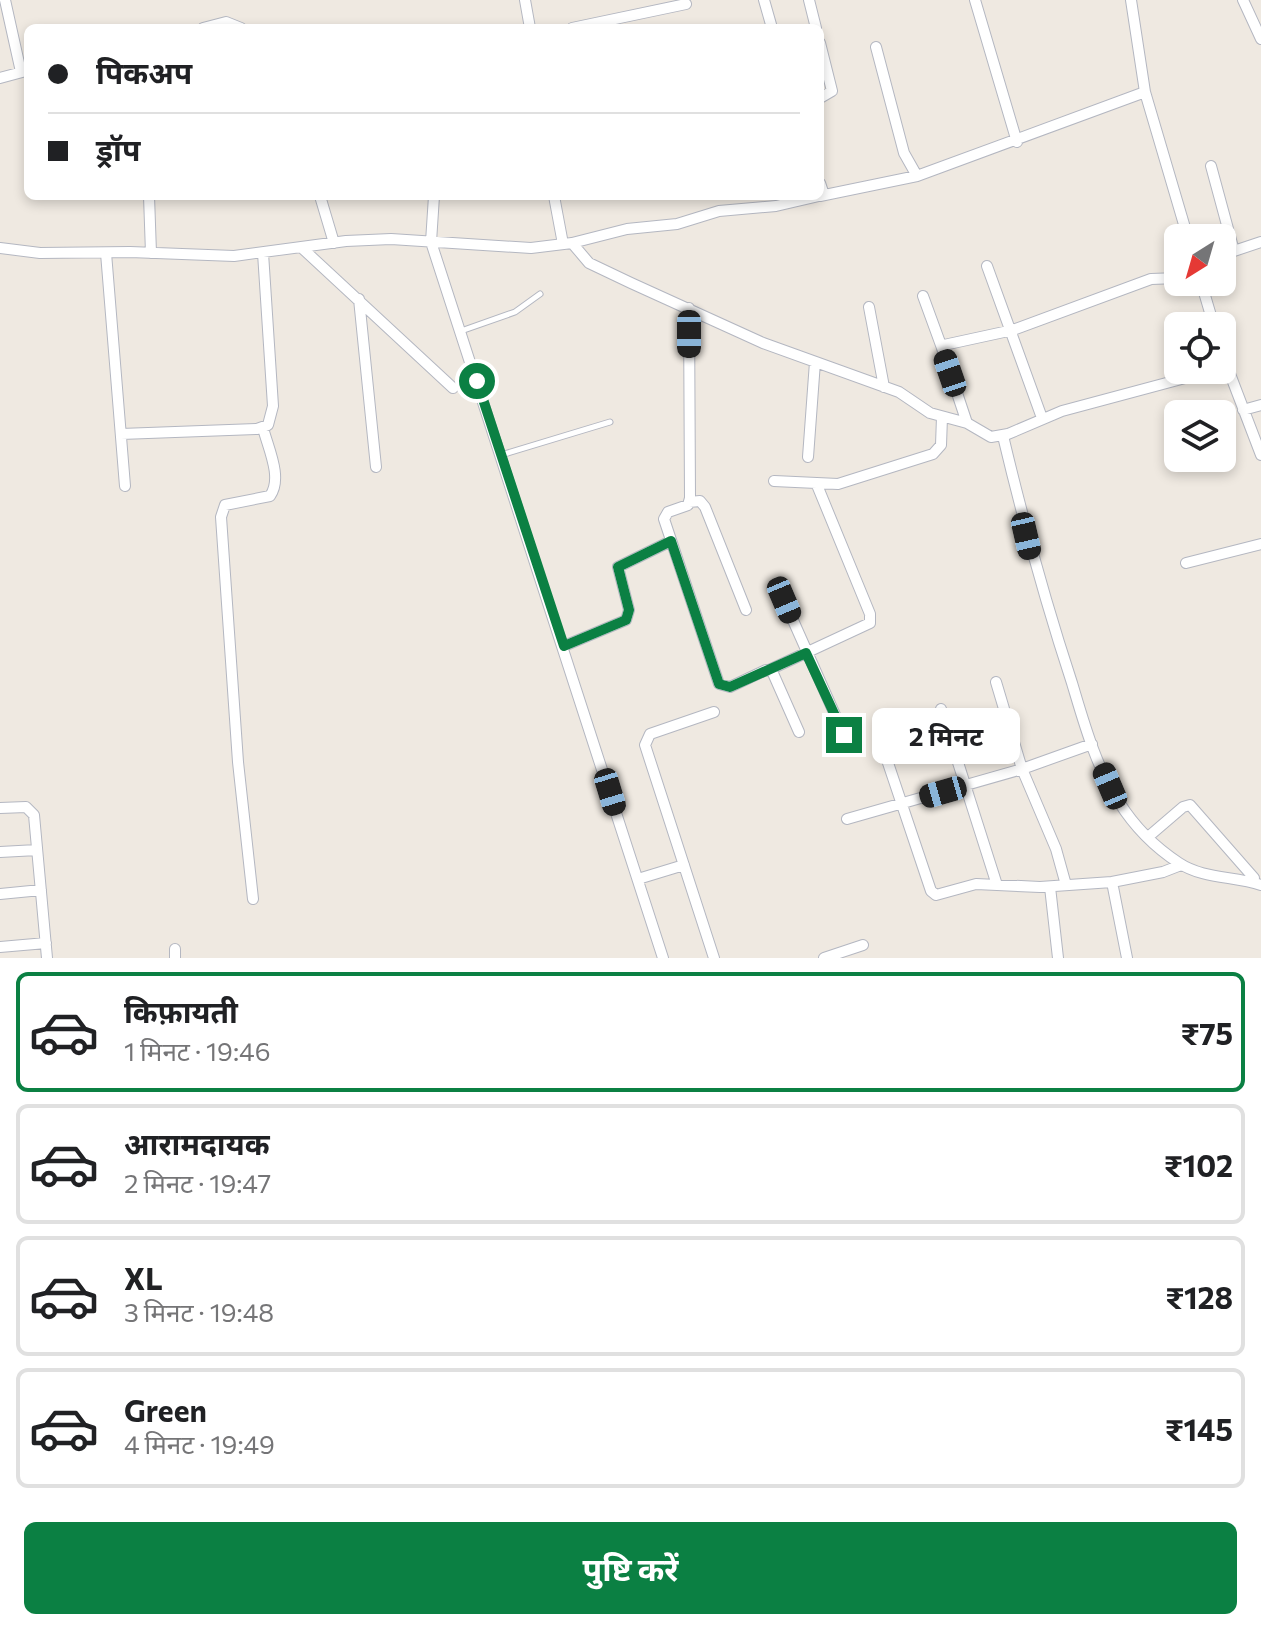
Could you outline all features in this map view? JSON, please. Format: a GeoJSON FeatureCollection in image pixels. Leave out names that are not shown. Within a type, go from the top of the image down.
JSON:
{"type":"FeatureCollection","features":[{"type":"Feature","properties":{"kind":"street"},"geometry":{"type":"LineString","coordinates":[[5,0],[24,68]]}},
{"type":"Feature","properties":{"kind":"street"},"geometry":{"type":"LineString","coordinates":[[525,0],[529,24]]}},
{"type":"Feature","properties":{"kind":"street"},"geometry":{"type":"LineString","coordinates":[[764,0],[771,24]]}},
{"type":"Feature","properties":{"kind":"street"},"geometry":{"type":"LineString","coordinates":[[809,0],[815,24]]}},
{"type":"Feature","properties":{"kind":"street"},"geometry":{"type":"LineString","coordinates":[[975,0],[1017,142]]}},
{"type":"Feature","properties":{"kind":"street"},"geometry":{"type":"LineString","coordinates":[[1131,0],[1145,92],[1184,224]]}},
{"type":"Feature","properties":{"kind":"street"},"geometry":{"type":"LineString","coordinates":[[1243,0],[1261,39]]}},
{"type":"Feature","properties":{"kind":"street"},"geometry":{"type":"LineString","coordinates":[[591,24],[686,4]]}},
{"type":"Feature","properties":{"kind":"street"},"geometry":{"type":"LineString","coordinates":[[876,47],[904,153],[917,176]]}},
{"type":"Feature","properties":{"kind":"street"},"geometry":{"type":"LineString","coordinates":[[824,59],[832,91],[824,96]]}},
{"type":"Feature","properties":{"kind":"street"},"geometry":{"type":"LineString","coordinates":[[0,78],[24,72]]}},
{"type":"Feature","properties":{"kind":"street"},"geometry":{"type":"LineString","coordinates":[[824,194],[917,176],[1017,142],[1145,92]]}},
{"type":"Feature","properties":{"kind":"street"},"geometry":{"type":"LineString","coordinates":[[1211,166],[1227,224]]}},
{"type":"Feature","properties":{"kind":"street"},"geometry":{"type":"LineString","coordinates":[[149,200],[151,253]]}},
{"type":"Feature","properties":{"kind":"street"},"geometry":{"type":"LineString","coordinates":[[320,200],[324,244]]}},
{"type":"Feature","properties":{"kind":"street"},"geometry":{"type":"LineString","coordinates":[[434,200],[431,242],[663,958]]}},
{"type":"Feature","properties":{"kind":"street"},"geometry":{"type":"LineString","coordinates":[[555,200],[568,244],[589,263],[815,362],[884,387],[942,417],[967,423],[985,434],[1003,436],[1042,418],[1164,384]]}},
{"type":"Feature","properties":{"kind":"street"},"geometry":{"type":"LineString","coordinates":[[0,248],[40,253],[234,256],[391,239],[531,248],[568,244],[627,229],[677,224],[719,211],[784,200]]}},
{"type":"Feature","properties":{"kind":"street"},"geometry":{"type":"LineString","coordinates":[[1236,250],[1261,242]]}},
{"type":"Feature","properties":{"kind":"street"},"geometry":{"type":"LineString","coordinates":[[302,248],[453,388]]}},
{"type":"Feature","properties":{"kind":"street"},"geometry":{"type":"LineString","coordinates":[[106,253],[125,486]]}},
{"type":"Feature","properties":{"kind":"street"},"geometry":{"type":"LineString","coordinates":[[263,253],[273,406],[272,416],[263,428]]}},
{"type":"Feature","properties":{"kind":"street"},"geometry":{"type":"LineString","coordinates":[[987,266],[1013,330],[1042,418]]}},
{"type":"Feature","properties":{"kind":"street"},"geometry":{"type":"LineString","coordinates":[[942,348],[948,343],[1013,330],[1151,279],[1164,279]]}},
{"type":"Feature","properties":{"kind":"street"},"geometry":{"type":"LineString","coordinates":[[923,296],[967,423]]}},
{"type":"Feature","properties":{"kind":"street"},"geometry":{"type":"LineString","coordinates":[[359,299],[376,467]]}},
{"type":"Feature","properties":{"kind":"street"},"geometry":{"type":"LineString","coordinates":[[869,307],[884,387]]}},
{"type":"Feature","properties":{"kind":"street"},"geometry":{"type":"LineString","coordinates":[[689,308],[689,502]]}},
{"type":"Feature","properties":{"kind":"street"},"geometry":{"type":"LineString","coordinates":[[808,457],[815,362]]}},
{"type":"Feature","properties":{"kind":"street"},"geometry":{"type":"LineString","coordinates":[[1229,384],[1261,455]]}},
{"type":"Feature","properties":{"kind":"street"},"geometry":{"type":"LineString","coordinates":[[1243,410],[1261,405]]}},
{"type":"Feature","properties":{"kind":"street"},"geometry":{"type":"LineString","coordinates":[[774,481],[817,485],[849,482],[933,454],[941,445],[942,417]]}},
{"type":"Feature","properties":{"kind":"street"},"geometry":{"type":"LineString","coordinates":[[121,434],[263,428]]}},
{"type":"Feature","properties":{"kind":"street"},"geometry":{"type":"LineString","coordinates":[[253,899],[238,762],[221,517],[225,505],[263,498],[274,491],[274,469],[263,428]]}},
{"type":"Feature","properties":{"kind":"street"},"geometry":{"type":"LineString","coordinates":[[1003,436],[1032,561],[1092,744],[1119,803],[1148,837],[1181,865],[1203,874],[1255,882]]}},
{"type":"Feature","properties":{"kind":"street"},"geometry":{"type":"LineString","coordinates":[[746,610],[705,507],[700,501],[689,502],[666,513],[671,541],[719,684],[730,687],[863,627],[871,619],[817,485]]}},
{"type":"Feature","properties":{"kind":"street"},"geometry":{"type":"LineString","coordinates":[[564,646],[626,620],[629,610],[618,567],[671,541]]}},
{"type":"Feature","properties":{"kind":"street"},"geometry":{"type":"LineString","coordinates":[[1186,563],[1261,544]]}},
{"type":"Feature","properties":{"kind":"street"},"geometry":{"type":"LineString","coordinates":[[784,600],[844,735]]}},
{"type":"Feature","properties":{"kind":"street"},"geometry":{"type":"LineString","coordinates":[[769,670],[774,673],[799,732]]}},
{"type":"Feature","properties":{"kind":"street"},"geometry":{"type":"LineString","coordinates":[[996,682],[1022,769],[1056,849],[1066,885]]}},
{"type":"Feature","properties":{"kind":"street"},"geometry":{"type":"LineString","coordinates":[[941,709],[997,885]]}},
{"type":"Feature","properties":{"kind":"street"},"geometry":{"type":"LineString","coordinates":[[714,712],[645,738],[714,958]]}},
{"type":"Feature","properties":{"kind":"street"},"geometry":{"type":"LineString","coordinates":[[847,819],[1022,769],[1092,744]]}},
{"type":"Feature","properties":{"kind":"street"},"geometry":{"type":"LineString","coordinates":[[885,754],[934,894],[967,885],[1050,887],[1112,882],[1163,872],[1181,865]]}},
{"type":"Feature","properties":{"kind":"street"},"geometry":{"type":"LineString","coordinates":[[1148,837],[1183,807],[1190,805],[1255,882]]}},
{"type":"Feature","properties":{"kind":"street"},"geometry":{"type":"LineString","coordinates":[[0,808],[31,810],[47,958]]}},
{"type":"Feature","properties":{"kind":"street"},"geometry":{"type":"LineString","coordinates":[[0,852],[37,850]]}},
{"type":"Feature","properties":{"kind":"street"},"geometry":{"type":"LineString","coordinates":[[638,879],[684,865]]}},
{"type":"Feature","properties":{"kind":"street"},"geometry":{"type":"LineString","coordinates":[[1255,882],[1261,867]]}},
{"type":"Feature","properties":{"kind":"street"},"geometry":{"type":"LineString","coordinates":[[1112,882],[1127,958]]}},
{"type":"Feature","properties":{"kind":"street"},"geometry":{"type":"LineString","coordinates":[[1050,887],[1058,958]]}},
{"type":"Feature","properties":{"kind":"street"},"geometry":{"type":"LineString","coordinates":[[0,894],[41,890]]}},
{"type":"Feature","properties":{"kind":"street"},"geometry":{"type":"LineString","coordinates":[[0,947],[46,943]]}},
{"type":"Feature","properties":{"kind":"street"},"geometry":{"type":"LineString","coordinates":[[824,958],[863,945]]}},
{"type":"Feature","properties":{"kind":"lane"},"geometry":{"type":"LineString","coordinates":[[461,331],[515,312],[540,294]]}},
{"type":"Feature","properties":{"kind":"lane"},"geometry":{"type":"LineString","coordinates":[[501,455],[610,422]]}},
{"type":"Feature","properties":{"kind":"route"},"geometry":{"type":"LineString","coordinates":[[477,381],[564,646],[626,620],[629,610],[618,567],[671,541],[719,684],[730,687],[806,653],[844,735]]}}]}
